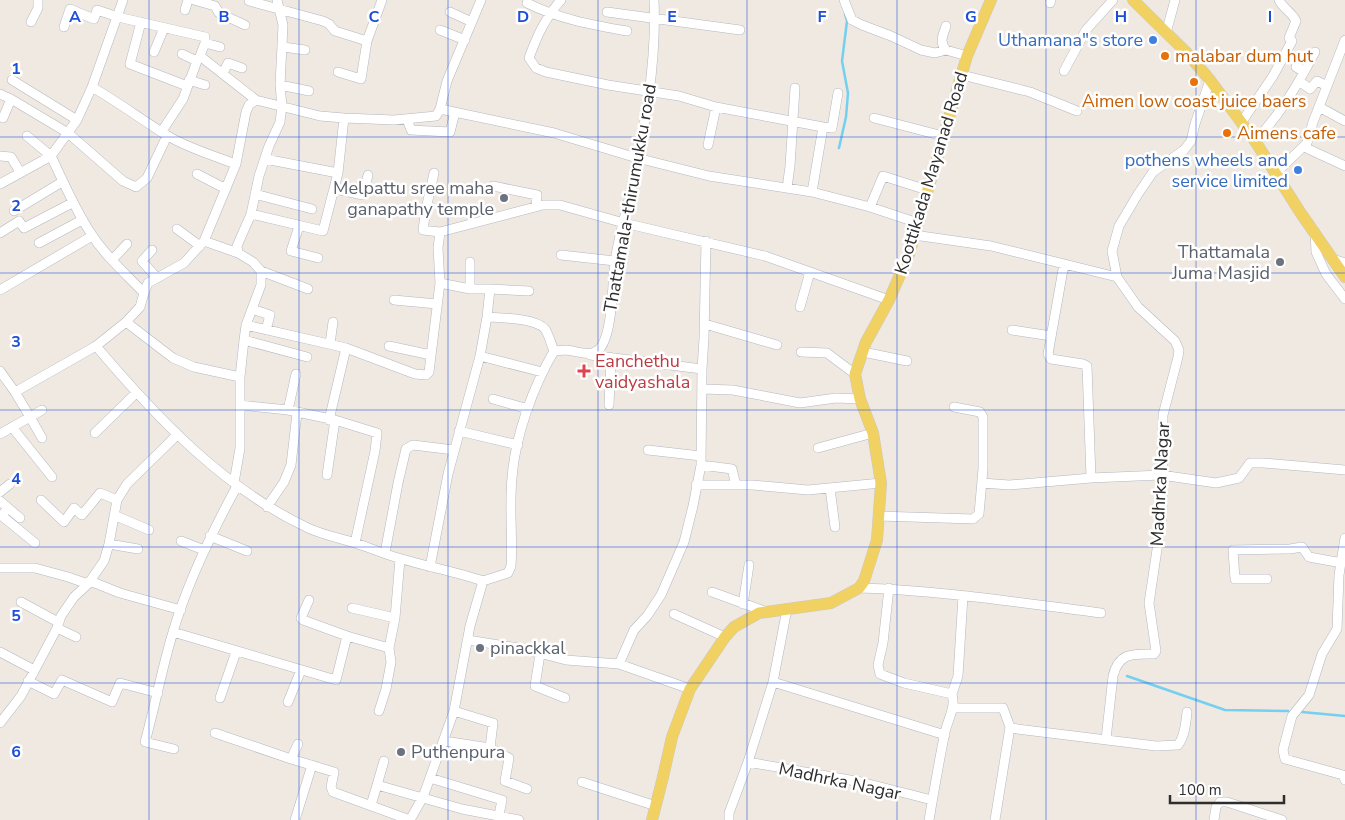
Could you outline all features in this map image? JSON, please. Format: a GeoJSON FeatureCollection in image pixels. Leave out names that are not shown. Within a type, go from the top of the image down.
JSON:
{"type":"FeatureCollection","features":[{"type":"Feature","properties":{"kind":"main road","name":"Koottikada Mayanad Road"},"geometry":{"type":"LineString","coordinates":[[855,374],[866,342],[889,300],[909,254],[967,56],[991,0]]}},
{"type":"Feature","properties":{"kind":"main road"},"geometry":{"type":"LineString","coordinates":[[1134,0],[1186,52],[1210,80],[1256,141],[1300,212],[1345,277]]}},
{"type":"Feature","properties":{"kind":"main road"},"geometry":{"type":"LineString","coordinates":[[652,820],[672,737],[690,689],[725,637],[734,627],[759,613],[831,603],[859,588],[864,581],[877,540],[881,483],[873,433],[860,398],[855,374]]}},
{"type":"Feature","properties":{"kind":"street"},"geometry":{"type":"LineString","coordinates":[[31,22],[38,8],[38,0]]}},
{"type":"Feature","properties":{"kind":"street"},"geometry":{"type":"LineString","coordinates":[[0,184],[51,156],[77,120],[92,87],[123,0]]}},
{"type":"Feature","properties":{"kind":"street"},"geometry":{"type":"LineString","coordinates":[[185,10],[188,0]]}},
{"type":"Feature","properties":{"kind":"street"},"geometry":{"type":"LineString","coordinates":[[194,0],[215,6],[219,13],[245,25]]}},
{"type":"Feature","properties":{"kind":"street"},"geometry":{"type":"LineString","coordinates":[[338,72],[361,79],[367,41],[382,0]]}},
{"type":"Feature","properties":{"kind":"street"},"geometry":{"type":"LineString","coordinates":[[182,54],[198,58],[223,73],[256,100],[320,116],[407,119],[436,116],[440,109],[447,81],[481,0]]}},
{"type":"Feature","properties":{"kind":"street"},"geometry":{"type":"LineString","coordinates":[[561,0],[549,14],[536,37],[529,58],[536,68],[546,72],[608,85],[679,96],[716,107],[832,128],[838,93]]}},
{"type":"Feature","properties":{"kind":"street","name":"Thattamala-thirumukku road"},"geometry":{"type":"LineString","coordinates":[[587,354],[596,352],[602,346],[606,336],[612,305],[615,261],[644,131],[650,92],[655,18],[654,0]]}},
{"type":"Feature","properties":{"kind":"street"},"geometry":{"type":"LineString","coordinates":[[844,0],[852,20],[862,25],[921,50],[935,53],[946,50]]}},
{"type":"Feature","properties":{"kind":"street"},"geometry":{"type":"LineString","coordinates":[[1064,71],[1086,30],[1113,0]]}},
{"type":"Feature","properties":{"kind":"street"},"geometry":{"type":"LineString","coordinates":[[1166,33],[1175,0]]}},
{"type":"Feature","properties":{"kind":"street"},"geometry":{"type":"LineString","coordinates":[[1241,122],[1286,54],[1292,41],[1288,38],[1296,20],[1279,0]]}},
{"type":"Feature","properties":{"kind":"street"},"geometry":{"type":"LineString","coordinates":[[249,1],[277,5],[323,20],[335,31],[367,41]]}},
{"type":"Feature","properties":{"kind":"street"},"geometry":{"type":"LineString","coordinates":[[527,3],[549,14],[626,31]]}},
{"type":"Feature","properties":{"kind":"street"},"geometry":{"type":"LineString","coordinates":[[238,253],[237,246],[251,214],[265,159],[280,122],[282,106],[280,85],[283,25],[277,5]]}},
{"type":"Feature","properties":{"kind":"street"},"geometry":{"type":"LineString","coordinates":[[0,94],[68,133],[129,185],[136,187],[147,178],[164,133],[183,99],[205,38],[118,17],[97,10],[94,19],[70,9],[64,26]]}},
{"type":"Feature","properties":{"kind":"street"},"geometry":{"type":"LineString","coordinates":[[450,12],[472,22]]}},
{"type":"Feature","properties":{"kind":"street"},"geometry":{"type":"LineString","coordinates":[[607,12],[740,30]]}},
{"type":"Feature","properties":{"kind":"street"},"geometry":{"type":"LineString","coordinates":[[141,22],[130,64],[188,83],[205,85]]}},
{"type":"Feature","properties":{"kind":"street"},"geometry":{"type":"LineString","coordinates":[[946,26],[941,41],[942,46],[946,50],[967,56]]}},
{"type":"Feature","properties":{"kind":"street"},"geometry":{"type":"LineString","coordinates":[[154,52],[164,28]]}},
{"type":"Feature","properties":{"kind":"street"},"geometry":{"type":"LineString","coordinates":[[440,30],[465,40]]}},
{"type":"Feature","properties":{"kind":"street"},"geometry":{"type":"LineString","coordinates":[[1276,173],[1304,147],[1345,40]]}},
{"type":"Feature","properties":{"kind":"street"},"geometry":{"type":"LineString","coordinates":[[205,42],[220,47]]}},
{"type":"Feature","properties":{"kind":"street"},"geometry":{"type":"LineString","coordinates":[[283,47],[305,50]]}},
{"type":"Feature","properties":{"kind":"street"},"geometry":{"type":"LineString","coordinates":[[1256,141],[1270,126],[1315,52]]}},
{"type":"Feature","properties":{"kind":"street"},"geometry":{"type":"LineString","coordinates":[[1286,54],[1299,62],[1296,67],[1304,72]]}},
{"type":"Feature","properties":{"kind":"street"},"geometry":{"type":"LineString","coordinates":[[223,73],[228,63],[242,68]]}},
{"type":"Feature","properties":{"kind":"street"},"geometry":{"type":"LineString","coordinates":[[962,75],[1030,92],[1076,110]]}},
{"type":"Feature","properties":{"kind":"street"},"geometry":{"type":"LineString","coordinates":[[12,80],[77,120]]}},
{"type":"Feature","properties":{"kind":"street"},"geometry":{"type":"LineString","coordinates":[[914,235],[991,246],[1117,277],[1112,250],[1119,226],[1153,172],[1184,150],[1191,141],[1210,80]]}},
{"type":"Feature","properties":{"kind":"street"},"geometry":{"type":"LineString","coordinates":[[1299,81],[1310,89],[1317,80],[1327,86]]}},
{"type":"Feature","properties":{"kind":"street"},"geometry":{"type":"LineString","coordinates":[[280,85],[309,91]]}},
{"type":"Feature","properties":{"kind":"street"},"geometry":{"type":"LineString","coordinates":[[92,87],[164,133],[193,148],[236,164]]}},
{"type":"Feature","properties":{"kind":"street"},"geometry":{"type":"LineString","coordinates":[[787,188],[794,122],[795,88]]}},
{"type":"Feature","properties":{"kind":"street"},"geometry":{"type":"LineString","coordinates":[[3,118],[11,99]]}},
{"type":"Feature","properties":{"kind":"street"},"geometry":{"type":"LineString","coordinates":[[16,392],[96,346],[126,322],[140,307],[148,283],[184,263],[202,244],[236,164],[246,112],[256,100]]}},
{"type":"Feature","properties":{"kind":"street"},"geometry":{"type":"LineString","coordinates":[[708,145],[716,107]]}},
{"type":"Feature","properties":{"kind":"street"},"geometry":{"type":"LineString","coordinates":[[1319,107],[1345,121]]}},
{"type":"Feature","properties":{"kind":"street"},"geometry":{"type":"LineString","coordinates":[[440,109],[554,133],[637,158],[709,176],[812,192],[870,207],[918,224]]}},
{"type":"Feature","properties":{"kind":"street"},"geometry":{"type":"LineString","coordinates":[[407,119],[411,130],[450,132],[455,112]]}},
{"type":"Feature","properties":{"kind":"street"},"geometry":{"type":"LineString","coordinates":[[251,214],[324,231],[338,173],[344,118]]}},
{"type":"Feature","properties":{"kind":"street"},"geometry":{"type":"LineString","coordinates":[[874,118],[943,136]]}},
{"type":"Feature","properties":{"kind":"street"},"geometry":{"type":"LineString","coordinates":[[812,192],[823,127]]}},
{"type":"Feature","properties":{"kind":"street"},"geometry":{"type":"LineString","coordinates":[[27,136],[51,156],[72,202],[92,236],[112,260],[144,292]]}},
{"type":"Feature","properties":{"kind":"street"},"geometry":{"type":"LineString","coordinates":[[1304,147],[1345,166]]}},
{"type":"Feature","properties":{"kind":"street"},"geometry":{"type":"LineString","coordinates":[[0,156],[11,157],[20,172]]}},
{"type":"Feature","properties":{"kind":"street"},"geometry":{"type":"LineString","coordinates":[[265,159],[338,173]]}},
{"type":"Feature","properties":{"kind":"street"},"geometry":{"type":"LineString","coordinates":[[434,173],[423,230],[440,232],[543,205],[560,205],[624,223],[764,256],[889,300]]}},
{"type":"Feature","properties":{"kind":"street"},"geometry":{"type":"LineString","coordinates":[[197,174],[226,189]]}},
{"type":"Feature","properties":{"kind":"street"},"geometry":{"type":"LineString","coordinates":[[335,189],[363,195],[368,175]]}},
{"type":"Feature","properties":{"kind":"street"},"geometry":{"type":"LineString","coordinates":[[870,207],[883,176],[928,190]]}},
{"type":"Feature","properties":{"kind":"street"},"geometry":{"type":"LineString","coordinates":[[14,211],[62,182]]}},
{"type":"Feature","properties":{"kind":"street"},"geometry":{"type":"LineString","coordinates":[[493,186],[537,195],[536,207]]}},
{"type":"Feature","properties":{"kind":"street"},"geometry":{"type":"LineString","coordinates":[[255,194],[312,209]]}},
{"type":"Feature","properties":{"kind":"street"},"geometry":{"type":"LineString","coordinates":[[0,232],[19,222],[24,228],[72,202]]}},
{"type":"Feature","properties":{"kind":"street"},"geometry":{"type":"LineString","coordinates":[[39,242],[82,220]]}},
{"type":"Feature","properties":{"kind":"street"},"geometry":{"type":"LineString","coordinates":[[299,226],[291,251],[318,258]]}},
{"type":"Feature","properties":{"kind":"street"},"geometry":{"type":"LineString","coordinates":[[177,229],[202,244],[238,253],[253,262],[261,270],[308,289]]}},
{"type":"Feature","properties":{"kind":"street"},"geometry":{"type":"LineString","coordinates":[[246,325],[346,348],[420,375],[426,375],[431,355],[440,283],[438,248],[440,232]]}},
{"type":"Feature","properties":{"kind":"street"},"geometry":{"type":"LineString","coordinates":[[1314,232],[1316,252],[1326,274],[1345,299]]}},
{"type":"Feature","properties":{"kind":"street"},"geometry":{"type":"LineString","coordinates":[[0,290],[92,236]]}},
{"type":"Feature","properties":{"kind":"street"},"geometry":{"type":"LineString","coordinates":[[619,664],[634,630],[647,616],[661,595],[684,542],[693,506],[701,460],[706,241]]}},
{"type":"Feature","properties":{"kind":"street"},"geometry":{"type":"LineString","coordinates":[[112,260],[127,244]]}},
{"type":"Feature","properties":{"kind":"street"},"geometry":{"type":"LineString","coordinates":[[152,250],[142,261],[157,278]]}},
{"type":"Feature","properties":{"kind":"street"},"geometry":{"type":"LineString","coordinates":[[562,255],[615,261]]}},
{"type":"Feature","properties":{"kind":"street"},"geometry":{"type":"LineString","coordinates":[[1333,259],[1345,263]]}},
{"type":"Feature","properties":{"kind":"street"},"geometry":{"type":"LineString","coordinates":[[470,262],[470,289]]}},
{"type":"Feature","properties":{"kind":"street"},"geometry":{"type":"LineString","coordinates":[[1064,264],[1048,352],[1050,358],[1087,366],[1091,478]]}},
{"type":"Feature","properties":{"kind":"street"},"geometry":{"type":"LineString","coordinates":[[174,749],[144,742],[173,632],[204,550],[236,484],[240,448],[240,378],[244,340],[246,325],[261,286],[261,270]]}},
{"type":"Feature","properties":{"kind":"street"},"geometry":{"type":"LineString","coordinates":[[800,307],[810,272]]}},
{"type":"Feature","properties":{"kind":"street","name":"Madhrka Nagar"},"geometry":{"type":"LineString","coordinates":[[1106,739],[1113,676],[1116,666],[1121,659],[1132,654],[1154,654],[1156,651],[1149,603],[1162,516],[1163,415],[1179,350],[1175,341],[1138,307],[1117,277]]}},
{"type":"Feature","properties":{"kind":"street"},"geometry":{"type":"LineString","coordinates":[[440,283],[470,289],[490,288],[529,291]]}},
{"type":"Feature","properties":{"kind":"street"},"geometry":{"type":"LineString","coordinates":[[430,567],[448,474],[480,356],[490,288]]}},
{"type":"Feature","properties":{"kind":"street"},"geometry":{"type":"LineString","coordinates":[[394,300],[436,304]]}},
{"type":"Feature","properties":{"kind":"street"},"geometry":{"type":"LineString","coordinates":[[252,309],[270,315],[266,330]]}},
{"type":"Feature","properties":{"kind":"street"},"geometry":{"type":"LineString","coordinates":[[487,317],[532,322],[541,326],[546,331],[554,351]]}},
{"type":"Feature","properties":{"kind":"street"},"geometry":{"type":"LineString","coordinates":[[126,322],[174,358],[194,367],[240,378]]}},
{"type":"Feature","properties":{"kind":"street"},"geometry":{"type":"LineString","coordinates":[[330,344],[333,322]]}},
{"type":"Feature","properties":{"kind":"street"},"geometry":{"type":"LineString","coordinates":[[705,324],[777,345]]}},
{"type":"Feature","properties":{"kind":"street"},"geometry":{"type":"LineString","coordinates":[[1012,330],[1051,336]]}},
{"type":"Feature","properties":{"kind":"street"},"geometry":{"type":"LineString","coordinates":[[244,340],[307,356]]}},
{"type":"Feature","properties":{"kind":"street"},"geometry":{"type":"LineString","coordinates":[[96,346],[177,435],[267,507],[310,529],[400,559],[452,571],[483,581],[508,573],[511,566],[512,477],[518,445],[528,409],[542,372],[554,351]]}},
{"type":"Feature","properties":{"kind":"street"},"geometry":{"type":"LineString","coordinates":[[389,346],[431,355]]}},
{"type":"Feature","properties":{"kind":"street"},"geometry":{"type":"LineString","coordinates":[[327,475],[332,420],[346,348]]}},
{"type":"Feature","properties":{"kind":"street"},"geometry":{"type":"LineString","coordinates":[[554,351],[565,350],[611,358],[634,359],[702,369]]}},
{"type":"Feature","properties":{"kind":"street"},"geometry":{"type":"LineString","coordinates":[[801,352],[826,353],[855,374]]}},
{"type":"Feature","properties":{"kind":"street"},"geometry":{"type":"LineString","coordinates":[[863,352],[907,361]]}},
{"type":"Feature","properties":{"kind":"street"},"geometry":{"type":"LineString","coordinates":[[480,356],[542,372]]}},
{"type":"Feature","properties":{"kind":"street"},"geometry":{"type":"LineString","coordinates":[[609,405],[611,358]]}},
{"type":"Feature","properties":{"kind":"street"},"geometry":{"type":"LineString","coordinates":[[0,371],[4,385],[16,392],[42,438]]}},
{"type":"Feature","properties":{"kind":"street"},"geometry":{"type":"LineString","coordinates":[[267,507],[284,482],[291,465],[292,411],[296,374]]}},
{"type":"Feature","properties":{"kind":"street"},"geometry":{"type":"LineString","coordinates":[[702,389],[733,390],[800,402],[836,398],[860,398]]}},
{"type":"Feature","properties":{"kind":"street"},"geometry":{"type":"LineString","coordinates":[[95,433],[136,392]]}},
{"type":"Feature","properties":{"kind":"street"},"geometry":{"type":"LineString","coordinates":[[493,399],[528,409]]}},
{"type":"Feature","properties":{"kind":"street"},"geometry":{"type":"LineString","coordinates":[[240,405],[292,411],[377,433],[375,451],[355,543]]}},
{"type":"Feature","properties":{"kind":"street"},"geometry":{"type":"LineString","coordinates":[[878,516],[973,519],[978,514],[982,483],[982,414],[954,407]]}},
{"type":"Feature","properties":{"kind":"street"},"geometry":{"type":"LineString","coordinates":[[0,434],[42,410]]}},
{"type":"Feature","properties":{"kind":"street"},"geometry":{"type":"LineString","coordinates":[[12,427],[52,478]]}},
{"type":"Feature","properties":{"kind":"street"},"geometry":{"type":"LineString","coordinates":[[459,431],[518,445]]}},
{"type":"Feature","properties":{"kind":"street"},"geometry":{"type":"LineString","coordinates":[[818,448],[873,433]]}},
{"type":"Feature","properties":{"kind":"street"},"geometry":{"type":"LineString","coordinates":[[0,723],[13,708],[74,597],[89,583],[104,561],[117,500],[127,484],[177,435]]}},
{"type":"Feature","properties":{"kind":"street"},"geometry":{"type":"LineString","coordinates":[[385,554],[406,449],[414,445],[454,450]]}},
{"type":"Feature","properties":{"kind":"street"},"geometry":{"type":"LineString","coordinates":[[648,450],[701,460],[732,469],[736,485]]}},
{"type":"Feature","properties":{"kind":"street"},"geometry":{"type":"LineString","coordinates":[[982,483],[1009,485],[1091,478],[1161,476],[1216,482],[1239,478],[1250,463],[1345,470]]}},
{"type":"Feature","properties":{"kind":"street"},"geometry":{"type":"LineString","coordinates":[[696,485],[736,485],[808,490],[881,483]]}},
{"type":"Feature","properties":{"kind":"street"},"geometry":{"type":"LineString","coordinates":[[0,492],[10,484]]}},
{"type":"Feature","properties":{"kind":"street"},"geometry":{"type":"LineString","coordinates":[[830,488],[835,527]]}},
{"type":"Feature","properties":{"kind":"street"},"geometry":{"type":"LineString","coordinates":[[41,500],[64,522],[74,508],[82,515],[100,493],[117,500]]}},
{"type":"Feature","properties":{"kind":"street"},"geometry":{"type":"LineString","coordinates":[[0,501],[20,518]]}},
{"type":"Feature","properties":{"kind":"street"},"geometry":{"type":"LineString","coordinates":[[7,508],[2,516],[35,543]]}},
{"type":"Feature","properties":{"kind":"street"},"geometry":{"type":"LineString","coordinates":[[114,515],[149,530]]}},
{"type":"Feature","properties":{"kind":"street"},"geometry":{"type":"LineString","coordinates":[[210,536],[248,550]]}},
{"type":"Feature","properties":{"kind":"street"},"geometry":{"type":"LineString","coordinates":[[1345,538],[1339,575],[1337,629],[1322,654],[1309,695],[1292,716],[1283,750],[1286,759],[1343,775],[1345,780]]}},
{"type":"Feature","properties":{"kind":"street"},"geometry":{"type":"LineString","coordinates":[[181,541],[204,550]]}},
{"type":"Feature","properties":{"kind":"street"},"geometry":{"type":"LineString","coordinates":[[109,544],[138,549]]}},
{"type":"Feature","properties":{"kind":"street"},"geometry":{"type":"LineString","coordinates":[[1267,579],[1235,580],[1233,550],[1290,550],[1302,547],[1309,557],[1342,563]]}},
{"type":"Feature","properties":{"kind":"street"},"geometry":{"type":"LineString","coordinates":[[379,711],[386,690],[391,662],[389,648],[395,618],[400,559]]}},
{"type":"Feature","properties":{"kind":"street"},"geometry":{"type":"LineString","coordinates":[[743,604],[750,566]]}},
{"type":"Feature","properties":{"kind":"street"},"geometry":{"type":"LineString","coordinates":[[0,568],[35,568],[181,610]]}},
{"type":"Feature","properties":{"kind":"street"},"geometry":{"type":"LineString","coordinates":[[215,733],[334,772],[331,787],[333,792],[410,820],[423,798],[454,711],[468,640],[483,581]]}},
{"type":"Feature","properties":{"kind":"street"},"geometry":{"type":"LineString","coordinates":[[859,588],[889,588],[1101,612]]}},
{"type":"Feature","properties":{"kind":"street"},"geometry":{"type":"LineString","coordinates":[[889,588],[878,665],[880,674],[904,684],[952,694]]}},
{"type":"Feature","properties":{"kind":"street"},"geometry":{"type":"LineString","coordinates":[[712,592],[768,612]]}},
{"type":"Feature","properties":{"kind":"street"},"geometry":{"type":"LineString","coordinates":[[929,820],[945,735],[953,708],[952,694],[958,676],[963,596]]}},
{"type":"Feature","properties":{"kind":"street"},"geometry":{"type":"LineString","coordinates":[[309,600],[301,618],[347,636],[389,648]]}},
{"type":"Feature","properties":{"kind":"street"},"geometry":{"type":"LineString","coordinates":[[21,602],[76,637]]}},
{"type":"Feature","properties":{"kind":"street"},"geometry":{"type":"LineString","coordinates":[[352,608],[395,618]]}},
{"type":"Feature","properties":{"kind":"street"},"geometry":{"type":"LineString","coordinates":[[729,820],[729,813],[748,762],[773,682],[787,609]]}},
{"type":"Feature","properties":{"kind":"street"},"geometry":{"type":"LineString","coordinates":[[674,614],[725,637]]}},
{"type":"Feature","properties":{"kind":"street"},"geometry":{"type":"LineString","coordinates":[[173,632],[336,680],[347,636]]}},
{"type":"Feature","properties":{"kind":"street"},"geometry":{"type":"LineString","coordinates":[[468,640],[524,648],[566,660],[619,664],[690,689]]}},
{"type":"Feature","properties":{"kind":"street"},"geometry":{"type":"LineString","coordinates":[[0,652],[34,670]]}},
{"type":"Feature","properties":{"kind":"street"},"geometry":{"type":"LineString","coordinates":[[220,698],[236,652]]}},
{"type":"Feature","properties":{"kind":"street"},"geometry":{"type":"LineString","coordinates":[[540,654],[535,686],[565,698]]}},
{"type":"Feature","properties":{"kind":"street"},"geometry":{"type":"LineString","coordinates":[[288,702],[302,670]]}},
{"type":"Feature","properties":{"kind":"street"},"geometry":{"type":"LineString","coordinates":[[28,681],[54,694],[62,680],[112,702],[120,683],[158,693]]}},
{"type":"Feature","properties":{"kind":"street"},"geometry":{"type":"LineString","coordinates":[[773,682],[945,735]]}},
{"type":"Feature","properties":{"kind":"street"},"geometry":{"type":"LineString","coordinates":[[953,708],[1003,708],[1010,727],[996,820]]}},
{"type":"Feature","properties":{"kind":"street"},"geometry":{"type":"LineString","coordinates":[[454,711],[493,723],[490,748]]}},
{"type":"Feature","properties":{"kind":"street"},"geometry":{"type":"LineString","coordinates":[[1010,727],[1156,746],[1176,746],[1181,741],[1186,726],[1187,712]]}},
{"type":"Feature","properties":{"kind":"street"},"geometry":{"type":"LineString","coordinates":[[444,741],[490,748],[509,758],[505,781],[527,790]]}},
{"type":"Feature","properties":{"kind":"street"},"geometry":{"type":"LineString","coordinates":[[291,759],[298,744]]}},
{"type":"Feature","properties":{"kind":"street"},"geometry":{"type":"LineString","coordinates":[[371,805],[384,761]]}},
{"type":"Feature","properties":{"kind":"street","name":"Madhrka Nagar"},"geometry":{"type":"LineString","coordinates":[[748,762],[861,782],[932,800]]}},
{"type":"Feature","properties":{"kind":"street"},"geometry":{"type":"LineString","coordinates":[[295,820],[312,765]]}},
{"type":"Feature","properties":{"kind":"street"},"geometry":{"type":"LineString","coordinates":[[430,778],[502,800],[499,815]]}},
{"type":"Feature","properties":{"kind":"street"},"geometry":{"type":"LineString","coordinates":[[582,782],[656,806]]}},
{"type":"Feature","properties":{"kind":"street"},"geometry":{"type":"LineString","coordinates":[[377,785],[462,808],[519,820]]}},
{"type":"Feature","properties":{"kind":"street"},"geometry":{"type":"LineString","coordinates":[[1214,820],[1216,807],[1220,802],[1226,802],[1282,820]]}},
{"type":"Feature","properties":{"kind":"waterway"},"geometry":{"type":"LineString","coordinates":[[839,148],[846,117],[848,93],[842,61],[847,21],[845,14]]}},
{"type":"Feature","properties":{"kind":"waterway"},"geometry":{"type":"LineString","coordinates":[[1127,676],[1225,710],[1288,711]]}},
{"type":"Feature","properties":{"kind":"waterway"},"geometry":{"type":"LineString","coordinates":[[1302,712],[1345,716]]}},
{"type":"Feature","properties":{"kind":"place","name":"Uthamana\"s store"},"geometry":{"type":"Point","coordinates":[1153,40]}},
{"type":"Feature","properties":{"kind":"place","name":"malabar dum hut"},"geometry":{"type":"Point","coordinates":[1165,56]}},
{"type":"Feature","properties":{"kind":"place","name":"Aimen low coast juice baers"},"geometry":{"type":"Point","coordinates":[1194,82]}},
{"type":"Feature","properties":{"kind":"place","name":"Aimens cafe"},"geometry":{"type":"Point","coordinates":[1227,133]}},
{"type":"Feature","properties":{"kind":"place","name":"pothens wheels and service limited"},"geometry":{"type":"Point","coordinates":[1298,170]}},
{"type":"Feature","properties":{"kind":"place","name":"Melpattu sree maha ganapathy temple"},"geometry":{"type":"Point","coordinates":[504,198]}},
{"type":"Feature","properties":{"kind":"place","name":"Thattamala Juma Masjid"},"geometry":{"type":"Point","coordinates":[1280,262]}},
{"type":"Feature","properties":{"kind":"place","name":"Eanchethu vaidyashala"},"geometry":{"type":"Point","coordinates":[584,371]}},
{"type":"Feature","properties":{"kind":"place","name":"pinackkal"},"geometry":{"type":"Point","coordinates":[480,648]}},
{"type":"Feature","properties":{"kind":"place","name":"Puthenpura"},"geometry":{"type":"Point","coordinates":[401,752]}}]}
